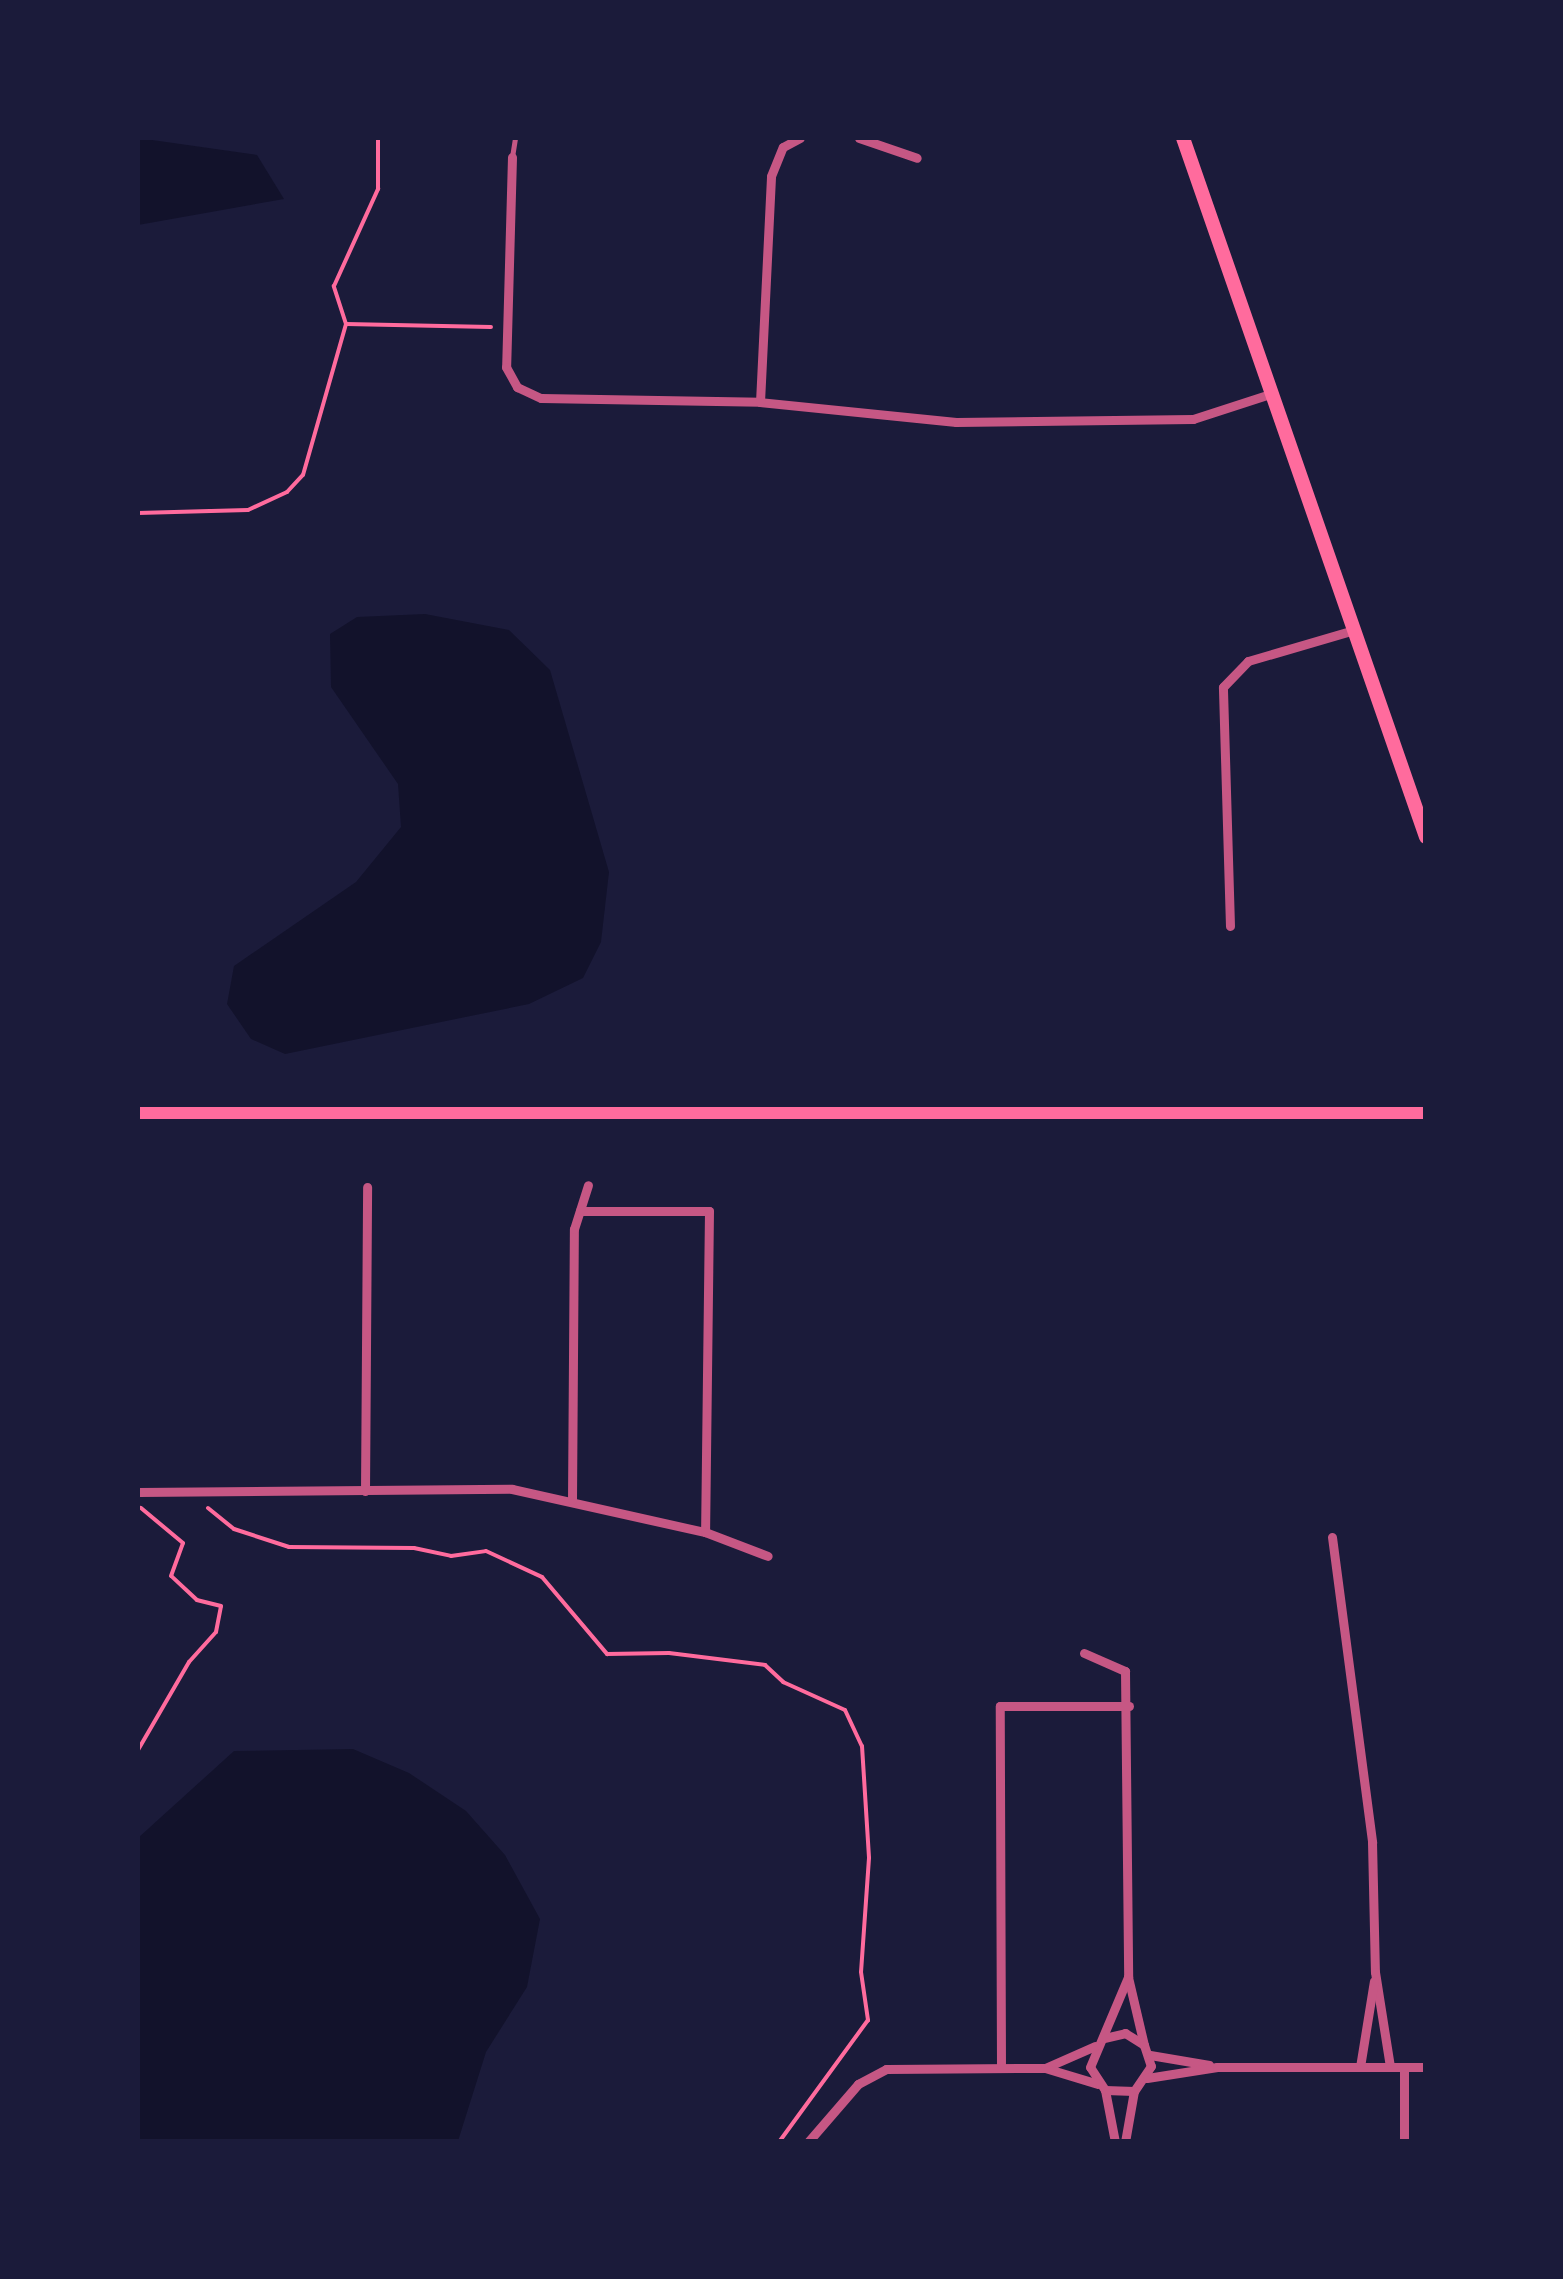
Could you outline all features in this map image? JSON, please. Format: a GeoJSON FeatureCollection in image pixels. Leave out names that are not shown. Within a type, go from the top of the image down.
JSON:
{"type":"FeatureCollection","features":[{"type":"Feature","properties":{"kind":"main road"},"geometry":{"type":"LineString","coordinates":[[1183,138],[1426,838]]}},
{"type":"Feature","properties":{"kind":"main road"},"geometry":{"type":"LineString","coordinates":[[138,1113],[1426,1113]]}},
{"type":"Feature","properties":{"kind":"street"},"geometry":{"type":"LineString","coordinates":[[760,402],[771,176],[783,147],[800,138]]}},
{"type":"Feature","properties":{"kind":"street"},"geometry":{"type":"LineString","coordinates":[[859,138],[917,158]]}},
{"type":"Feature","properties":{"kind":"street"},"geometry":{"type":"LineString","coordinates":[[512,157],[506,367],[517,388],[540,398],[760,402],[900,420],[1016,422],[1193,418],[1270,394]]}},
{"type":"Feature","properties":{"kind":"street"},"geometry":{"type":"LineString","coordinates":[[1230,926],[1224,687],[1248,661],[1354,630]]}},
{"type":"Feature","properties":{"kind":"street"},"geometry":{"type":"LineString","coordinates":[[572,1500],[574,1229],[588,1186]]}},
{"type":"Feature","properties":{"kind":"street"},"geometry":{"type":"LineString","coordinates":[[365,1490],[366,1187]]}},
{"type":"Feature","properties":{"kind":"street"},"geometry":{"type":"LineString","coordinates":[[580,1211],[709,1211],[704,1532]]}},
{"type":"Feature","properties":{"kind":"street"},"geometry":{"type":"LineString","coordinates":[[138,1492],[512,1489],[572,1500],[653,1526],[704,1532],[768,1556]]}},
{"type":"Feature","properties":{"kind":"street"},"geometry":{"type":"LineString","coordinates":[[1332,1537],[1372,1842],[1375,1972],[1390,2067]]}},
{"type":"Feature","properties":{"kind":"street"},"geometry":{"type":"LineString","coordinates":[[1084,1653],[1126,1671],[1128,1977],[1147,2050],[1147,2078]]}},
{"type":"Feature","properties":{"kind":"street"},"geometry":{"type":"LineString","coordinates":[[1001,2067],[1000,1706],[1129,1706]]}},
{"type":"Feature","properties":{"kind":"street"},"geometry":{"type":"LineString","coordinates":[[1360,2067],[1375,1972]]}},
{"type":"Feature","properties":{"kind":"street"},"geometry":{"type":"LineString","coordinates":[[1115,2142],[1102,2087],[1090,2067],[1128,1977]]}},
{"type":"Feature","properties":{"kind":"street"},"geometry":{"type":"LineString","coordinates":[[1046,2068],[1126,2033],[1147,2050],[1217,2067]]}},
{"type":"Feature","properties":{"kind":"street"},"geometry":{"type":"LineString","coordinates":[[1125,2142],[1134,2091],[1147,2078],[1217,2067],[1426,2067]]}},
{"type":"Feature","properties":{"kind":"street"},"geometry":{"type":"LineString","coordinates":[[1404,2067],[1404,2142]]}},
{"type":"Feature","properties":{"kind":"street"},"geometry":{"type":"LineString","coordinates":[[808,2142],[858,2084],[886,2068],[1046,2068],[1102,2087],[1134,2091]]}},
{"type":"Feature","properties":{"kind":"lane"},"geometry":{"type":"LineString","coordinates":[[512,157],[515,138]]}},
{"type":"Feature","properties":{"kind":"path"},"geometry":{"type":"LineString","coordinates":[[138,513],[248,510],[287,492],[303,475],[346,324],[334,286],[378,189],[378,138]]}},
{"type":"Feature","properties":{"kind":"path"},"geometry":{"type":"LineString","coordinates":[[346,324],[507,326]]}},
{"type":"Feature","properties":{"kind":"path"},"geometry":{"type":"LineString","coordinates":[[198,1490],[213,1516],[289,1547],[414,1548],[451,1556],[486,1551],[505,1557],[542,1577],[608,1654],[669,1654],[765,1665],[783,1682],[845,1710],[864,1761],[869,1858],[860,1972],[868,2020],[779,2142]]}},
{"type":"Feature","properties":{"kind":"path"},"geometry":{"type":"LineString","coordinates":[[138,1504],[183,1544],[170,1576],[197,1600],[221,1606],[216,1632],[190,1662],[138,1750]]}},
{"type":"Feature","properties":{"kind":"shaded area"},"geometry":{"type":"Polygon","coordinates":[[[138,138],[257,155],[284,199],[138,225],[138,138]]]}},
{"type":"Feature","properties":{"kind":"shaded area"},"geometry":{"type":"Polygon","coordinates":[[[425,614],[509,630],[550,670],[609,872],[601,942],[583,978],[529,1004],[285,1054],[251,1039],[227,1004],[234,966],[356,882],[401,827],[398,784],[331,687],[330,634],[357,617],[425,614]]]}},
{"type":"Feature","properties":{"kind":"shaded area"},"geometry":{"type":"Polygon","coordinates":[[[353,1749],[409,1773],[466,1811],[505,1855],[540,1919],[527,1987],[486,2052],[458,2141],[138,2141],[138,1838],[234,1751],[353,1749]]]}}]}
